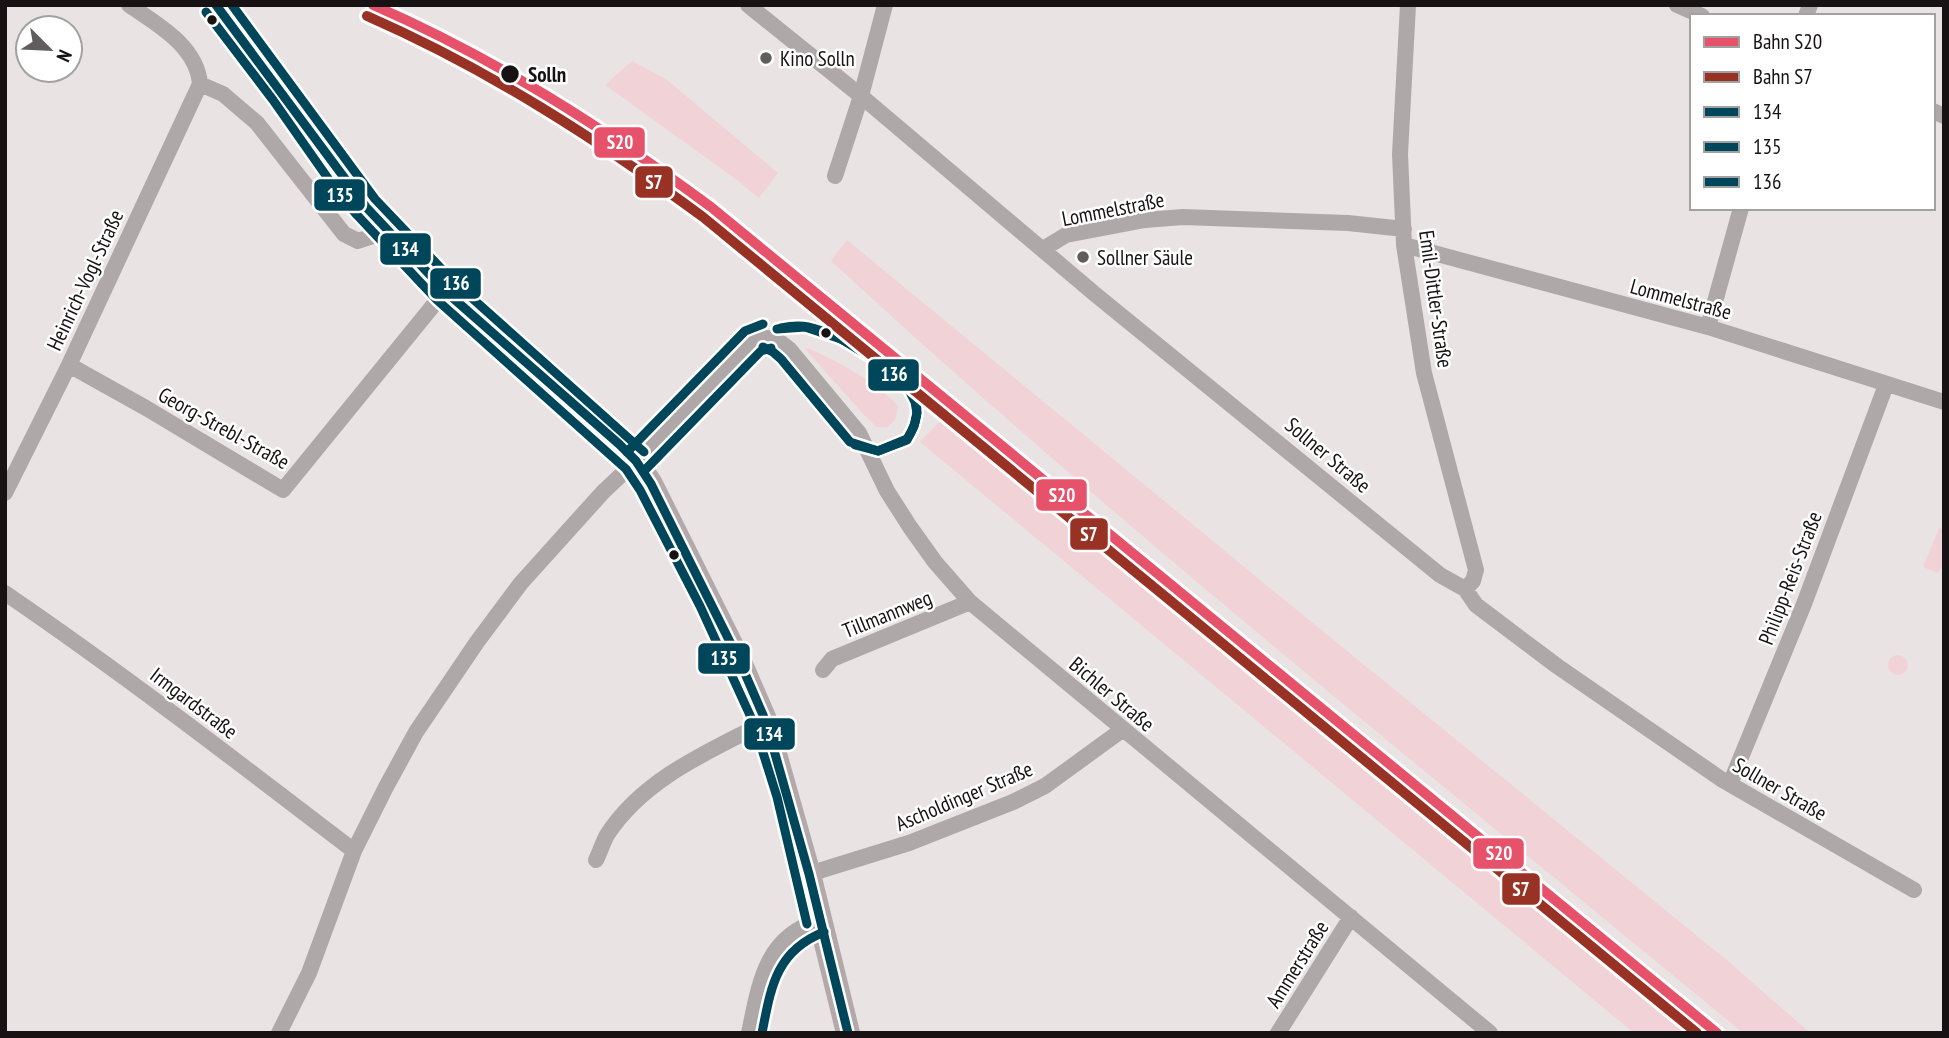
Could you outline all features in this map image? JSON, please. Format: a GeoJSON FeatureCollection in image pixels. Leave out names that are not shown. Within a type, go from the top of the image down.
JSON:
{"type":"FeatureCollection","features":[{"type":"Feature","properties":{"kind":"main road"},"geometry":{"type":"LineString","coordinates":[[216,5],[283,93],[349,187],[445,291],[635,461],[652,484],[740,662],[766,722],[809,874],[848,1033]]}},
{"type":"Feature","properties":{"kind":"main road"},"geometry":{"type":"LineString","coordinates":[[235,5],[318,119],[386,225]]}},
{"type":"Feature","properties":{"kind":"street"},"geometry":{"type":"LineString","coordinates":[[129,5],[157,24],[181,46],[196,67],[200,84],[223,94],[245,111],[265,132],[344,234],[358,241],[370,237],[386,225]]}},
{"type":"Feature","properties":{"kind":"street","name":"Sollner Straße"},"geometry":{"type":"LineString","coordinates":[[748,5],[1440,575],[1465,589],[1476,605],[1557,666],[1730,784],[1914,890]]}},
{"type":"Feature","properties":{"kind":"street"},"geometry":{"type":"LineString","coordinates":[[835,176],[886,5]]}},
{"type":"Feature","properties":{"kind":"street","name":"Emil-Dittler-Straße"},"geometry":{"type":"LineString","coordinates":[[1408,5],[1400,154],[1404,237],[1424,373],[1476,570],[1473,581],[1465,589]]}},
{"type":"Feature","properties":{"kind":"street"},"geometry":{"type":"LineString","coordinates":[[1677,5],[1697,14]]}},
{"type":"Feature","properties":{"kind":"street","name":"Heinrich-Vogl-Straße"},"geometry":{"type":"LineString","coordinates":[[5,493],[200,84]]}},
{"type":"Feature","properties":{"kind":"street"},"geometry":{"type":"LineString","coordinates":[[1708,327],[1740,210]]}},
{"type":"Feature","properties":{"kind":"street","name":"Lommelstraße"},"geometry":{"type":"LineString","coordinates":[[1043,249],[1066,235],[1145,220],[1183,217],[1348,223],[1708,327],[1944,402]]}},
{"type":"Feature","properties":{"kind":"street","name":"Georg-Strebl-Straße"},"geometry":{"type":"LineString","coordinates":[[68,365],[283,490],[445,291]]}},
{"type":"Feature","properties":{"kind":"street","name":"Bichler Straße"},"geometry":{"type":"LineString","coordinates":[[635,461],[754,340],[767,336],[780,341],[859,433],[887,491],[910,527],[935,562],[970,602],[1490,1033]]}},
{"type":"Feature","properties":{"kind":"street","name":"Philipp-Reis-Straße"},"geometry":{"type":"LineString","coordinates":[[1730,784],[1804,604],[1886,385]]}},
{"type":"Feature","properties":{"kind":"street"},"geometry":{"type":"LineString","coordinates":[[279,1033],[309,973],[354,851],[416,732],[521,583],[617,476],[635,461]]}},
{"type":"Feature","properties":{"kind":"street","name":"Irmgardstraße"},"geometry":{"type":"LineString","coordinates":[[5,593],[74,640],[215,744],[354,851]]}},
{"type":"Feature","properties":{"kind":"street","name":"Tillmannweg"},"geometry":{"type":"LineString","coordinates":[[823,670],[832,659],[970,602]]}},
{"type":"Feature","properties":{"kind":"street"},"geometry":{"type":"LineString","coordinates":[[596,860],[607,835],[640,797],[707,751],[766,722]]}},
{"type":"Feature","properties":{"kind":"street","name":"Ascholdinger Straße"},"geometry":{"type":"LineString","coordinates":[[809,874],[909,843],[1013,802],[1045,786],[1122,730]]}},
{"type":"Feature","properties":{"kind":"street","name":"Ammerstraße"},"geometry":{"type":"LineString","coordinates":[[1278,1033],[1351,917]]}},
{"type":"Feature","properties":{"kind":"street"},"geometry":{"type":"LineString","coordinates":[[749,1033],[758,991],[769,961],[779,944],[788,935],[819,921]]}},
{"type":"Feature","properties":{"kind":"shaded area"},"geometry":{"type":"Polygon","coordinates":[[[632,61],[666,79],[778,173],[759,198],[605,85],[632,61]]]}},
{"type":"Feature","properties":{"kind":"shaded area"},"geometry":{"type":"Polygon","coordinates":[[[847,240],[1728,961],[1810,1033],[1743,1033],[1167,557],[942,361],[831,261],[847,240]]]}},
{"type":"Feature","properties":{"kind":"shaded area"},"geometry":{"type":"Polygon","coordinates":[[[808,348],[844,366],[878,388],[898,406],[896,418],[888,427],[877,427],[806,350],[808,348]]]}},
{"type":"Feature","properties":{"kind":"shaded area"},"geometry":{"type":"Polygon","coordinates":[[[942,419],[1701,1033],[1634,1033],[920,442],[942,419]]]}},
{"type":"Feature","properties":{"kind":"shaded area"},"geometry":{"type":"Polygon","coordinates":[[[1939,528],[1944,530],[1944,563],[1938,573],[1923,567],[1939,528]]]}},
{"type":"Feature","properties":{"kind":"shaded area"},"geometry":{"type":"Polygon","coordinates":[[[1898,655],[1905,658],[1908,665],[1905,672],[1898,675],[1891,672],[1888,665],[1891,658],[1898,655]]]}},
{"type":"Feature","properties":{"kind":"rail line","name":"S20"},"geometry":{"type":"LineString","coordinates":[[373,5],[462,48],[548,96],[711,207],[1717,1033]]}},
{"type":"Feature","properties":{"kind":"rail line","name":"S7"},"geometry":{"type":"LineString","coordinates":[[367,16],[456,59],[541,107],[623,160],[703,217],[1697,1033]]}},
{"type":"Feature","properties":{"kind":"transit line","name":"134"},"geometry":{"type":"LineString","coordinates":[[216,5],[366,207],[445,291],[619,444],[636,461],[651,484],[740,662],[766,722],[809,874],[848,1033]]}},
{"type":"Feature","properties":{"kind":"transit line","name":"136"},"geometry":{"type":"LineString","coordinates":[[232,5],[375,199],[454,282],[644,452]]}},
{"type":"Feature","properties":{"kind":"transit line","name":"135"},"geometry":{"type":"LineString","coordinates":[[206,12],[357,215],[437,300],[626,469],[640,490],[700,606],[754,724],[777,797],[807,924]]}},
{"type":"Feature","properties":{"kind":"transit line","name":"136"},"geometry":{"type":"LineString","coordinates":[[627,452],[745,331],[763,324]]}},
{"type":"Feature","properties":{"kind":"transit line","name":"135"},"geometry":{"type":"LineString","coordinates":[[763,347],[781,359],[850,442],[878,451],[907,439],[915,422],[916,403],[910,391],[886,366],[854,345],[821,331],[805,326],[781,328]]}},
{"type":"Feature","properties":{"kind":"transit line","name":"136"},"geometry":{"type":"LineString","coordinates":[[777,329],[805,327],[841,339],[885,366],[909,390],[917,413],[907,440],[878,451],[855,445]]}},
{"type":"Feature","properties":{"kind":"transit line","name":"135"},"geometry":{"type":"LineString","coordinates":[[645,470],[761,351],[771,348]]}},
{"type":"Feature","properties":{"kind":"transit line","name":"135"},"geometry":{"type":"LineString","coordinates":[[762,1033],[778,972],[795,949],[824,932]]}},
{"type":"Feature","properties":{"kind":"place","name":"Kino Solln"},"geometry":{"type":"Point","coordinates":[766,58]}},
{"type":"Feature","properties":{"kind":"place","name":"Solln"},"geometry":{"type":"Point","coordinates":[510,74]}},
{"type":"Feature","properties":{"kind":"place","name":"Sollner Säule"},"geometry":{"type":"Point","coordinates":[1083,257]}}]}
